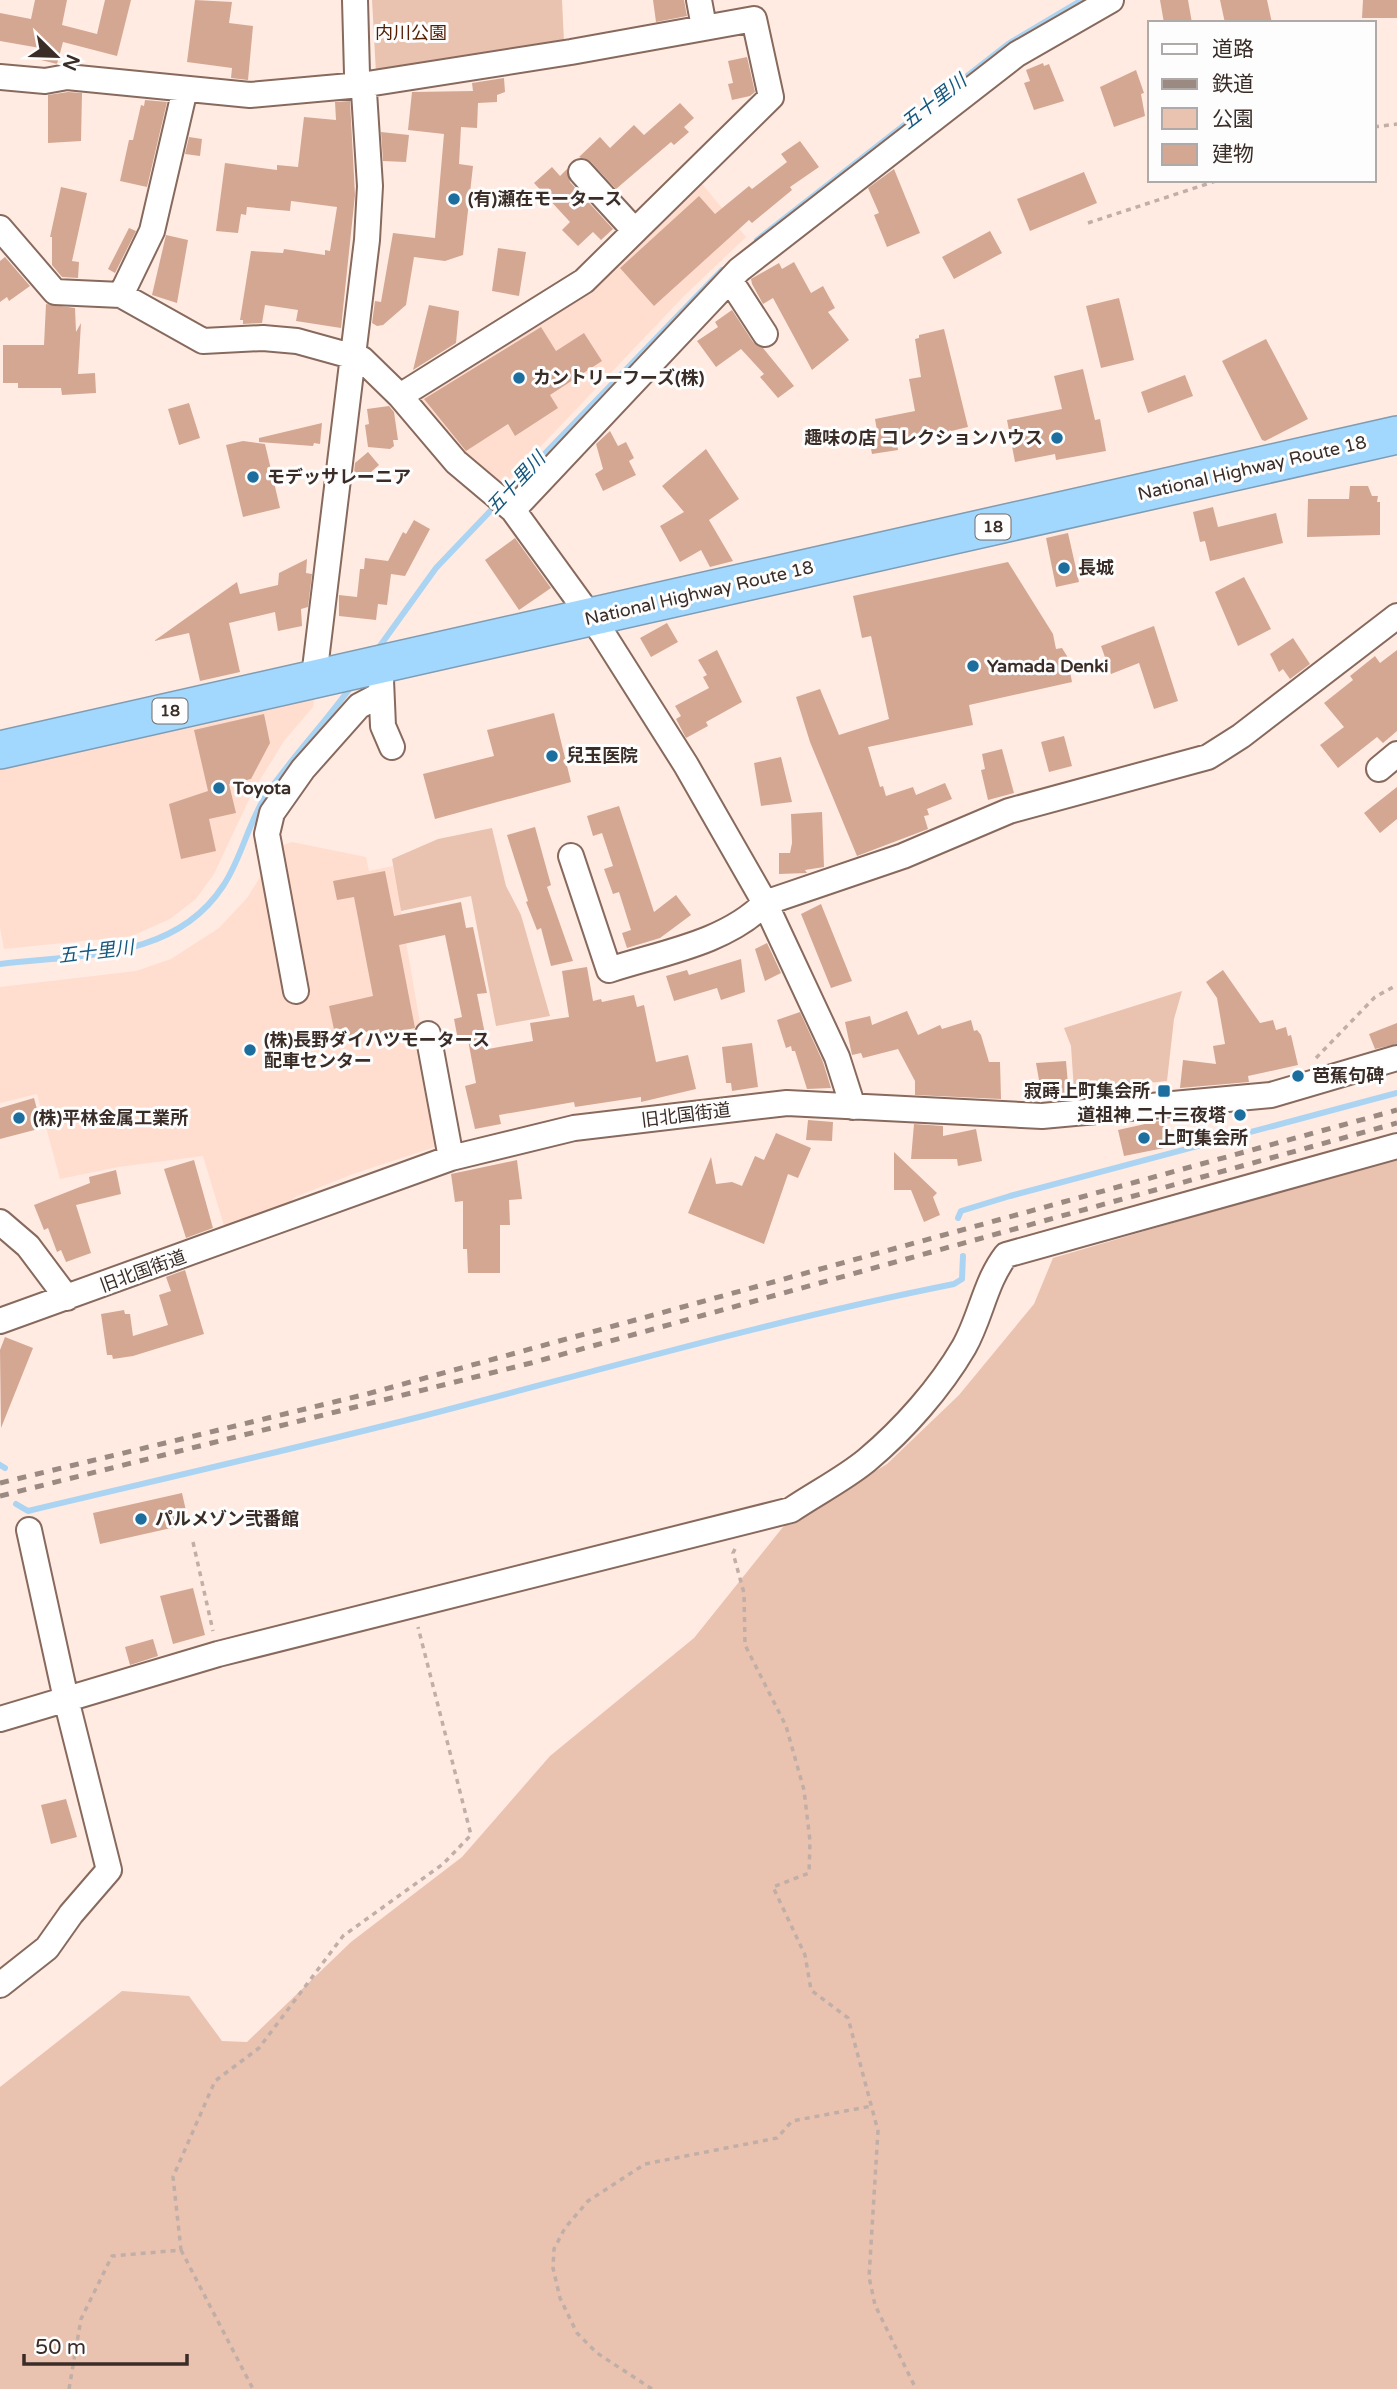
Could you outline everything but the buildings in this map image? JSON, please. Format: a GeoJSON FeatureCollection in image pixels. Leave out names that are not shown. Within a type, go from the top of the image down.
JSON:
{"type":"FeatureCollection","features":[{"type":"Feature","properties":{"kind":"highway","name":"National Highway Route 18"},"geometry":{"type":"LineString","coordinates":[[0,750],[327,675],[381,680],[589,617],[1397,435]]}},
{"type":"Feature","properties":{"kind":"street"},"geometry":{"type":"LineString","coordinates":[[327,675],[351,356],[367,240],[370,186],[361,85],[357,74],[355,0]]}},
{"type":"Feature","properties":{"kind":"street"},"geometry":{"type":"LineString","coordinates":[[699,0],[704,26]]}},
{"type":"Feature","properties":{"kind":"street"},"geometry":{"type":"LineString","coordinates":[[505,502],[730,279],[1017,54],[1111,0]]}},
{"type":"Feature","properties":{"kind":"street"},"geometry":{"type":"LineString","coordinates":[[0,77],[45,81],[66,77],[250,96],[361,85],[571,52],[754,19],[771,97],[584,281],[400,396]]}},
{"type":"Feature","properties":{"kind":"street"},"geometry":{"type":"LineString","coordinates":[[121,295],[152,231],[185,89]]}},
{"type":"Feature","properties":{"kind":"street"},"geometry":{"type":"LineString","coordinates":[[581,172],[635,231]]}},
{"type":"Feature","properties":{"kind":"street"},"geometry":{"type":"LineString","coordinates":[[0,228],[55,292],[121,295],[203,341],[263,338],[297,341],[362,359],[400,396],[456,462],[505,502],[589,617],[686,765],[765,903],[837,1058],[853,1107]]}},
{"type":"Feature","properties":{"kind":"street"},"geometry":{"type":"LineString","coordinates":[[730,279],[765,334]]}},
{"type":"Feature","properties":{"kind":"street"},"geometry":{"type":"LineString","coordinates":[[571,856],[609,970],[708,939],[751,918],[765,903],[903,856],[1009,811],[1208,757],[1241,736],[1397,616]]}},
{"type":"Feature","properties":{"kind":"street"},"geometry":{"type":"LineString","coordinates":[[381,680],[383,726],[392,747]]}},
{"type":"Feature","properties":{"kind":"street"},"geometry":{"type":"LineString","coordinates":[[296,991],[267,834],[272,813],[303,769],[381,680]]}},
{"type":"Feature","properties":{"kind":"street"},"geometry":{"type":"LineString","coordinates":[[428,1034],[451,1158]]}},
{"type":"Feature","properties":{"kind":"street","name":"旧北国街道"},"geometry":{"type":"LineString","coordinates":[[0,1321],[451,1158],[574,1128],[787,1103],[1042,1116],[1271,1095],[1397,1058]]}},
{"type":"Feature","properties":{"kind":"street"},"geometry":{"type":"LineString","coordinates":[[0,1719],[218,1654],[791,1510],[867,1460],[933,1393],[964,1346],[977,1319],[992,1272],[1006,1255],[1387,1149]]}},
{"type":"Feature","properties":{"kind":"street"},"geometry":{"type":"LineString","coordinates":[[0,1222],[28,1246],[67,1298]]}},
{"type":"Feature","properties":{"kind":"street"},"geometry":{"type":"LineString","coordinates":[[0,1985],[47,1948],[71,1914],[109,1870],[66,1699],[29,1530]]}},
{"type":"Feature","properties":{"kind":"path"},"geometry":{"type":"LineString","coordinates":[[1376,127],[1397,124]]}},
{"type":"Feature","properties":{"kind":"path"},"geometry":{"type":"LineString","coordinates":[[1088,222],[1213,182]]}},
{"type":"Feature","properties":{"kind":"path"},"geometry":{"type":"LineString","coordinates":[[1305,1086],[1308,1065],[1375,997],[1397,985]]}},
{"type":"Feature","properties":{"kind":"path"},"geometry":{"type":"LineString","coordinates":[[194,1542],[218,1654]]}},
{"type":"Feature","properties":{"kind":"path"},"geometry":{"type":"LineString","coordinates":[[736,1546],[733,1553],[744,1593],[745,1644],[786,1726],[804,1790],[810,1841],[809,1873],[773,1887],[805,1955],[811,1990],[848,2018],[878,2130],[869,2277],[875,2305],[916,2389]]}},
{"type":"Feature","properties":{"kind":"path"},"geometry":{"type":"LineString","coordinates":[[253,2389],[181,2250],[173,2178],[215,2081],[259,2048],[343,1936],[443,1864],[471,1835],[413,1605]]}},
{"type":"Feature","properties":{"kind":"path"},"geometry":{"type":"LineString","coordinates":[[652,2389],[597,2353],[577,2333],[560,2298],[553,2268],[554,2249],[565,2228],[588,2201],[645,2164],[777,2138],[792,2121],[872,2106]]}},
{"type":"Feature","properties":{"kind":"path"},"geometry":{"type":"LineString","coordinates":[[69,2389],[81,2319],[112,2256],[181,2250]]}},
{"type":"Feature","properties":{"kind":"shaded area"},"geometry":{"type":"Polygon","coordinates":[[[698,179],[746,237],[685,295],[504,485],[461,457],[411,398],[698,179]]]}},
{"type":"Feature","properties":{"kind":"shaded area"},"geometry":{"type":"Polygon","coordinates":[[[315,695],[313,707],[284,741],[253,791],[214,874],[196,899],[170,919],[132,936],[4,949],[0,928],[0,769],[315,695]]]}},
{"type":"Feature","properties":{"kind":"shaded area"},"geometry":{"type":"Polygon","coordinates":[[[292,842],[366,857],[369,871],[393,866],[441,1145],[356,1173],[295,1197],[284,1208],[225,1229],[203,1156],[118,1167],[60,1179],[37,1094],[0,1103],[0,987],[136,971],[171,959],[219,928],[247,898],[260,877],[269,850],[292,842]]]}},
{"type":"Feature","properties":{"kind":"green space","name":"内川公園"},"geometry":{"type":"Polygon","coordinates":[[[372,0],[562,0],[564,42],[376,73],[372,0]]]}},
{"type":"Feature","properties":{"kind":"green space"},"geometry":{"type":"Polygon","coordinates":[[[492,828],[506,886],[521,915],[550,1016],[496,1026],[471,896],[401,911],[392,859],[438,839],[492,828]]]}},
{"type":"Feature","properties":{"kind":"green space"},"geometry":{"type":"Polygon","coordinates":[[[1182,991],[1174,1019],[1167,1081],[1074,1091],[1071,1046],[1064,1028],[1182,991]]]}},
{"type":"Feature","properties":{"kind":"green space"},"geometry":{"type":"Polygon","coordinates":[[[1397,1157],[1397,2389],[0,2389],[0,2087],[122,1991],[189,1996],[222,2041],[247,2042],[351,1942],[462,1857],[550,1756],[694,1638],[783,1527],[887,1464],[959,1395],[1034,1304],[1053,1258],[1397,1157]]]}},
{"type":"Feature","properties":{"kind":"waterway","name":"五十里川"},"geometry":{"type":"LineString","coordinates":[[757,240],[1008,44],[1082,0]]}},
{"type":"Feature","properties":{"kind":"waterway","name":"五十里川"},"geometry":{"type":"LineString","coordinates":[[504,496],[722,270]]}},
{"type":"Feature","properties":{"kind":"waterway","name":"五十里川"},"geometry":{"type":"LineString","coordinates":[[377,650],[436,568],[497,504]]}},
{"type":"Feature","properties":{"kind":"waterway","name":"五十里川"},"geometry":{"type":"LineString","coordinates":[[0,964],[92,955],[123,949],[152,941],[179,928],[203,910],[230,875],[267,794],[353,684]]}},
{"type":"Feature","properties":{"kind":"waterway"},"geometry":{"type":"LineString","coordinates":[[958,1218],[961,1211],[1010,1196],[1397,1093]]}},
{"type":"Feature","properties":{"kind":"waterway"},"geometry":{"type":"LineString","coordinates":[[16,1504],[28,1511],[370,1429],[752,1330],[954,1284],[962,1279],[963,1256]]}},
{"type":"Feature","properties":{"kind":"waterway"},"geometry":{"type":"LineString","coordinates":[[0,1465],[5,1468]]}},
{"type":"Feature","properties":{"kind":"railway"},"geometry":{"type":"LineString","coordinates":[[0,1483],[367,1394],[1397,1110]]}},
{"type":"Feature","properties":{"kind":"railway"},"geometry":{"type":"LineString","coordinates":[[0,1496],[531,1363],[1397,1123]]}},
{"type":"Feature","properties":{"kind":"place","name":"(有)瀬在モータース"},"geometry":{"type":"Point","coordinates":[454,199]}},
{"type":"Feature","properties":{"kind":"place","name":"カントリーフーズ(株)"},"geometry":{"type":"Point","coordinates":[519,378]}},
{"type":"Feature","properties":{"kind":"place","name":"趣味の店 コレクションハウス"},"geometry":{"type":"Point","coordinates":[1057,438]}},
{"type":"Feature","properties":{"kind":"place","name":"モデッサレーニア"},"geometry":{"type":"Point","coordinates":[253,477]}},
{"type":"Feature","properties":{"kind":"place","name":"長城"},"geometry":{"type":"Point","coordinates":[1064,568]}},
{"type":"Feature","properties":{"kind":"place","name":"Yamada Denki"},"geometry":{"type":"Point","coordinates":[973,666]}},
{"type":"Feature","properties":{"kind":"place","name":"兒玉医院"},"geometry":{"type":"Point","coordinates":[552,756]}},
{"type":"Feature","properties":{"kind":"place","name":"Toyota"},"geometry":{"type":"Point","coordinates":[219,788]}},
{"type":"Feature","properties":{"kind":"place","name":"(株)長野ダイハツモータース 配車センター"},"geometry":{"type":"Point","coordinates":[250,1050]}},
{"type":"Feature","properties":{"kind":"place","name":"芭蕉句碑"},"geometry":{"type":"Point","coordinates":[1298,1076]}},
{"type":"Feature","properties":{"kind":"place","name":"寂蒔上町集会所"},"geometry":{"type":"Point","coordinates":[1164,1091]}},
{"type":"Feature","properties":{"kind":"place","name":"道祖神 二十三夜塔"},"geometry":{"type":"Point","coordinates":[1240,1115]}},
{"type":"Feature","properties":{"kind":"place","name":"(株)平林金属工業所"},"geometry":{"type":"Point","coordinates":[19,1118]}},
{"type":"Feature","properties":{"kind":"place","name":"上町集会所"},"geometry":{"type":"Point","coordinates":[1144,1138]}},
{"type":"Feature","properties":{"kind":"place","name":"パルメゾン弐番館"},"geometry":{"type":"Point","coordinates":[141,1519]}}]}
